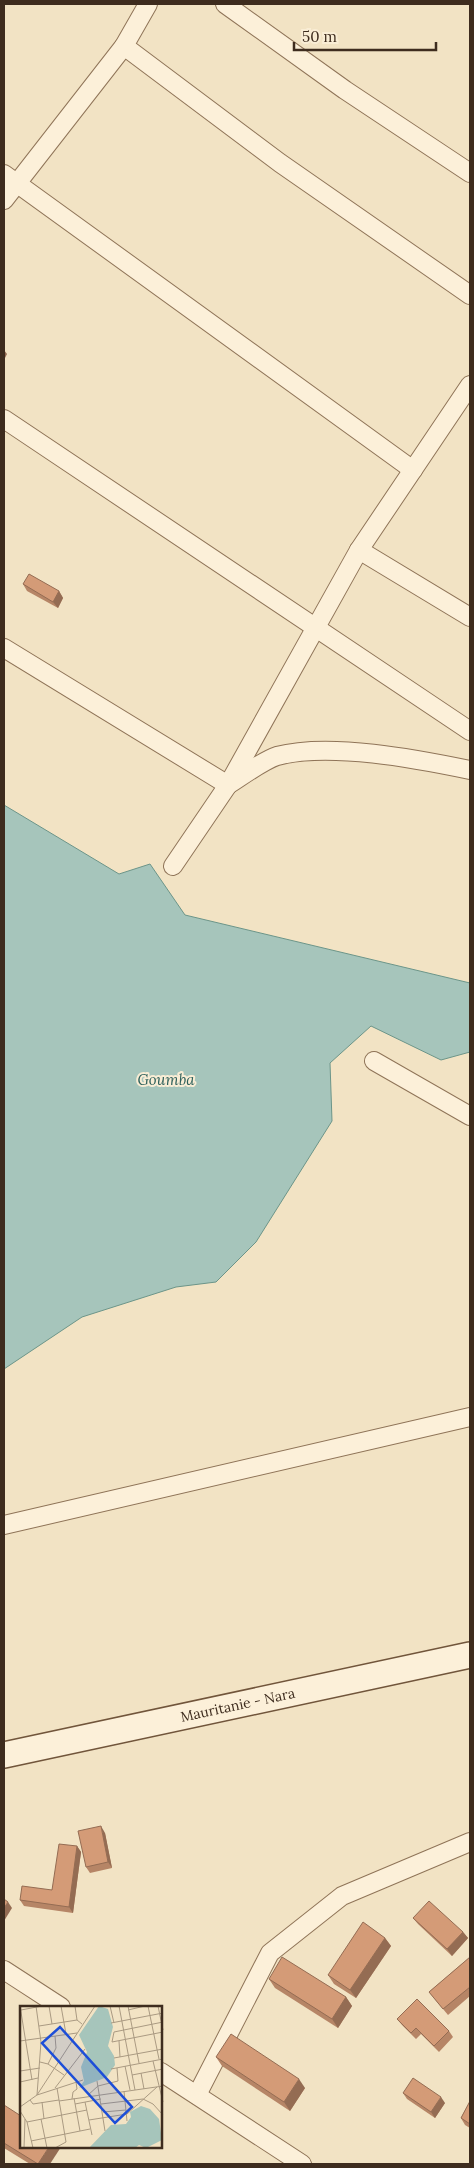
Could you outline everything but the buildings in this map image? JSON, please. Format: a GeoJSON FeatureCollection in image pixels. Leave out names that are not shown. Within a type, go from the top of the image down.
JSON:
{"type":"FeatureCollection","features":[{"type":"Feature","properties":{"kind":"main road","name":"Mauritanie - Nara"},"geometry":{"type":"LineString","coordinates":[[4,1755],[470,1655]]}},
{"type":"Feature","properties":{"kind":"street"},"geometry":{"type":"LineString","coordinates":[[4,200],[10,178],[124,46],[148,4]]}},
{"type":"Feature","properties":{"kind":"street"},"geometry":{"type":"LineString","coordinates":[[225,4],[345,90],[470,173]]}},
{"type":"Feature","properties":{"kind":"street"},"geometry":{"type":"LineString","coordinates":[[124,46],[280,163],[470,295]]}},
{"type":"Feature","properties":{"kind":"street"},"geometry":{"type":"LineString","coordinates":[[10,178],[413,470]]}},
{"type":"Feature","properties":{"kind":"street"},"geometry":{"type":"LineString","coordinates":[[173,866],[228,785],[359,550],[470,386]]}},
{"type":"Feature","properties":{"kind":"street"},"geometry":{"type":"LineString","coordinates":[[4,418],[470,731]]}},
{"type":"Feature","properties":{"kind":"street"},"geometry":{"type":"LineString","coordinates":[[359,550],[470,617]]}},
{"type":"Feature","properties":{"kind":"street"},"geometry":{"type":"LineString","coordinates":[[4,648],[228,785]]}},
{"type":"Feature","properties":{"kind":"street"},"geometry":{"type":"LineString","coordinates":[[228,785],[276,757],[332,750],[438,763],[470,770]]}},
{"type":"Feature","properties":{"kind":"street"},"geometry":{"type":"LineString","coordinates":[[374,1061],[470,1116]]}},
{"type":"Feature","properties":{"kind":"street"},"geometry":{"type":"LineString","coordinates":[[4,1524],[470,1417]]}},
{"type":"Feature","properties":{"kind":"street"},"geometry":{"type":"LineString","coordinates":[[197,2096],[270,1953],[342,1896],[470,1842]]}},
{"type":"Feature","properties":{"kind":"street"},"geometry":{"type":"LineString","coordinates":[[5,1974],[58,2006]]}},
{"type":"Feature","properties":{"kind":"street"},"geometry":{"type":"LineString","coordinates":[[162,2073],[302,2164]]}},
{"type":"Feature","properties":{"kind":"water","name":"Goumba"},"geometry":{"type":"Polygon","coordinates":[[[4,805],[119,874],[150,864],[185,915],[470,983],[470,1052],[441,1060],[371,1026],[330,1063],[332,1121],[256,1242],[216,1282],[176,1287],[82,1317],[4,1369],[4,805]]]}}]}
